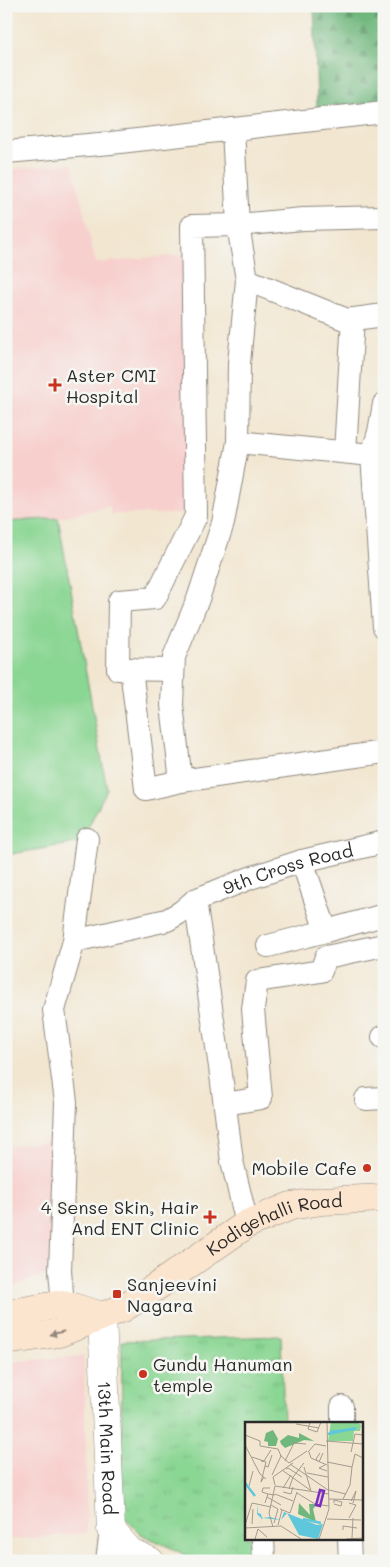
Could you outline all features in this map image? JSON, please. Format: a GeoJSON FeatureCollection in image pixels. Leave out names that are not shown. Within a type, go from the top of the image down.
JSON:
{"type":"FeatureCollection","features":[{"type":"Feature","properties":{"kind":"main road","name":"Kodigehalli Road"},"geometry":{"type":"LineString","coordinates":[[6,1341],[59,1333],[123,1308],[248,1224],[291,1206],[322,1201],[384,1198]]}},
{"type":"Feature","properties":{"kind":"main road"},"geometry":{"type":"LineString","coordinates":[[6,1314],[63,1304],[102,1316]]}},
{"type":"Feature","properties":{"kind":"street"},"geometry":{"type":"LineString","coordinates":[[6,152],[111,143],[384,112]]}},
{"type":"Feature","properties":{"kind":"street"},"geometry":{"type":"LineString","coordinates":[[181,781],[172,705],[174,657],[198,599],[223,523],[238,442],[239,363],[247,280],[238,225],[233,129]]}},
{"type":"Feature","properties":{"kind":"street"},"geometry":{"type":"LineString","coordinates":[[173,670],[118,669],[119,600],[156,598],[196,516],[192,226],[238,225],[303,219],[384,217]]}},
{"type":"Feature","properties":{"kind":"street"},"geometry":{"type":"LineString","coordinates":[[247,280],[347,320],[384,315]]}},
{"type":"Feature","properties":{"kind":"street"},"geometry":{"type":"LineString","coordinates":[[345,452],[353,319]]}},
{"type":"Feature","properties":{"kind":"street"},"geometry":{"type":"LineString","coordinates":[[384,404],[381,432],[372,455],[384,627]]}},
{"type":"Feature","properties":{"kind":"street"},"geometry":{"type":"LineString","coordinates":[[238,442],[372,455]]}},
{"type":"Feature","properties":{"kind":"street"},"geometry":{"type":"LineString","coordinates":[[131,669],[146,789],[181,781],[384,752]]}},
{"type":"Feature","properties":{"kind":"street"},"geometry":{"type":"LineString","coordinates":[[63,1304],[60,1270],[66,1102],[54,1010],[74,941],[87,839]]}},
{"type":"Feature","properties":{"kind":"street","name":"9th Cross Road"},"geometry":{"type":"LineString","coordinates":[[74,941],[167,920],[181,912],[195,900],[250,878],[302,861],[384,842]]}},
{"type":"Feature","properties":{"kind":"street"},"geometry":{"type":"LineString","coordinates":[[302,861],[326,931]]}},
{"type":"Feature","properties":{"kind":"street"},"geometry":{"type":"LineString","coordinates":[[195,900],[232,1161],[248,1224]]}},
{"type":"Feature","properties":{"kind":"street"},"geometry":{"type":"LineString","coordinates":[[268,946],[384,915]]}},
{"type":"Feature","properties":{"kind":"street"},"geometry":{"type":"LineString","coordinates":[[225,1104],[261,1098],[253,1009],[257,981],[321,971],[326,957],[384,945]]}},
{"type":"Feature","properties":{"kind":"street","name":"13th Main Road"},"geometry":{"type":"LineString","coordinates":[[102,1316],[111,1530],[130,1552],[150,1561]]}},
{"type":"Feature","properties":{"kind":"street"},"geometry":{"type":"LineString","coordinates":[[107,1561],[111,1530]]}},
{"type":"Feature","properties":{"kind":"street"},"geometry":{"type":"LineString","coordinates":[[263,1540],[264,1561]]}},
{"type":"Feature","properties":{"kind":"street"},"geometry":{"type":"LineString","coordinates":[[349,1540],[350,1561]]}},
{"type":"Feature","properties":{"kind":"shaded area"},"geometry":{"type":"Polygon","coordinates":[[[72,163],[96,263],[188,254],[195,514],[110,514],[110,506],[58,518],[6,522],[6,170],[72,163]]]}},
{"type":"Feature","properties":{"kind":"shaded area"},"geometry":{"type":"Polygon","coordinates":[[[59,1141],[47,1274],[6,1289],[6,1146],[59,1141]]]}},
{"type":"Feature","properties":{"kind":"shaded area"},"geometry":{"type":"Polygon","coordinates":[[[84,1356],[87,1533],[6,1540],[6,1362],[84,1356]]]}},
{"type":"Feature","properties":{"kind":"green space"},"geometry":{"type":"Polygon","coordinates":[[[314,6],[384,6],[384,102],[317,107],[314,6]]]}},
{"type":"Feature","properties":{"kind":"green space"},"geometry":{"type":"Polygon","coordinates":[[[58,518],[107,789],[81,842],[6,855],[6,522],[58,518]]]}},
{"type":"Feature","properties":{"kind":"green space"},"geometry":{"type":"Polygon","coordinates":[[[281,1336],[284,1422],[245,1422],[245,1540],[255,1540],[256,1561],[199,1561],[141,1534],[121,1514],[122,1341],[281,1336]]]}},
{"type":"Feature","properties":{"kind":"place","name":"Aster CMI Hospital"},"geometry":{"type":"Point","coordinates":[55,385]}},
{"type":"Feature","properties":{"kind":"place","name":"Mobile Cafe"},"geometry":{"type":"Point","coordinates":[367,1168]}},
{"type":"Feature","properties":{"kind":"place","name":"4 Sense Skin, Hair And ENT Clinic"},"geometry":{"type":"Point","coordinates":[210,1217]}},
{"type":"Feature","properties":{"kind":"place","name":"Sanjeevini Nagara"},"geometry":{"type":"Point","coordinates":[117,1294]}},
{"type":"Feature","properties":{"kind":"place","name":"Gundu Hanuman temple"},"geometry":{"type":"Point","coordinates":[143,1374]}}]}
